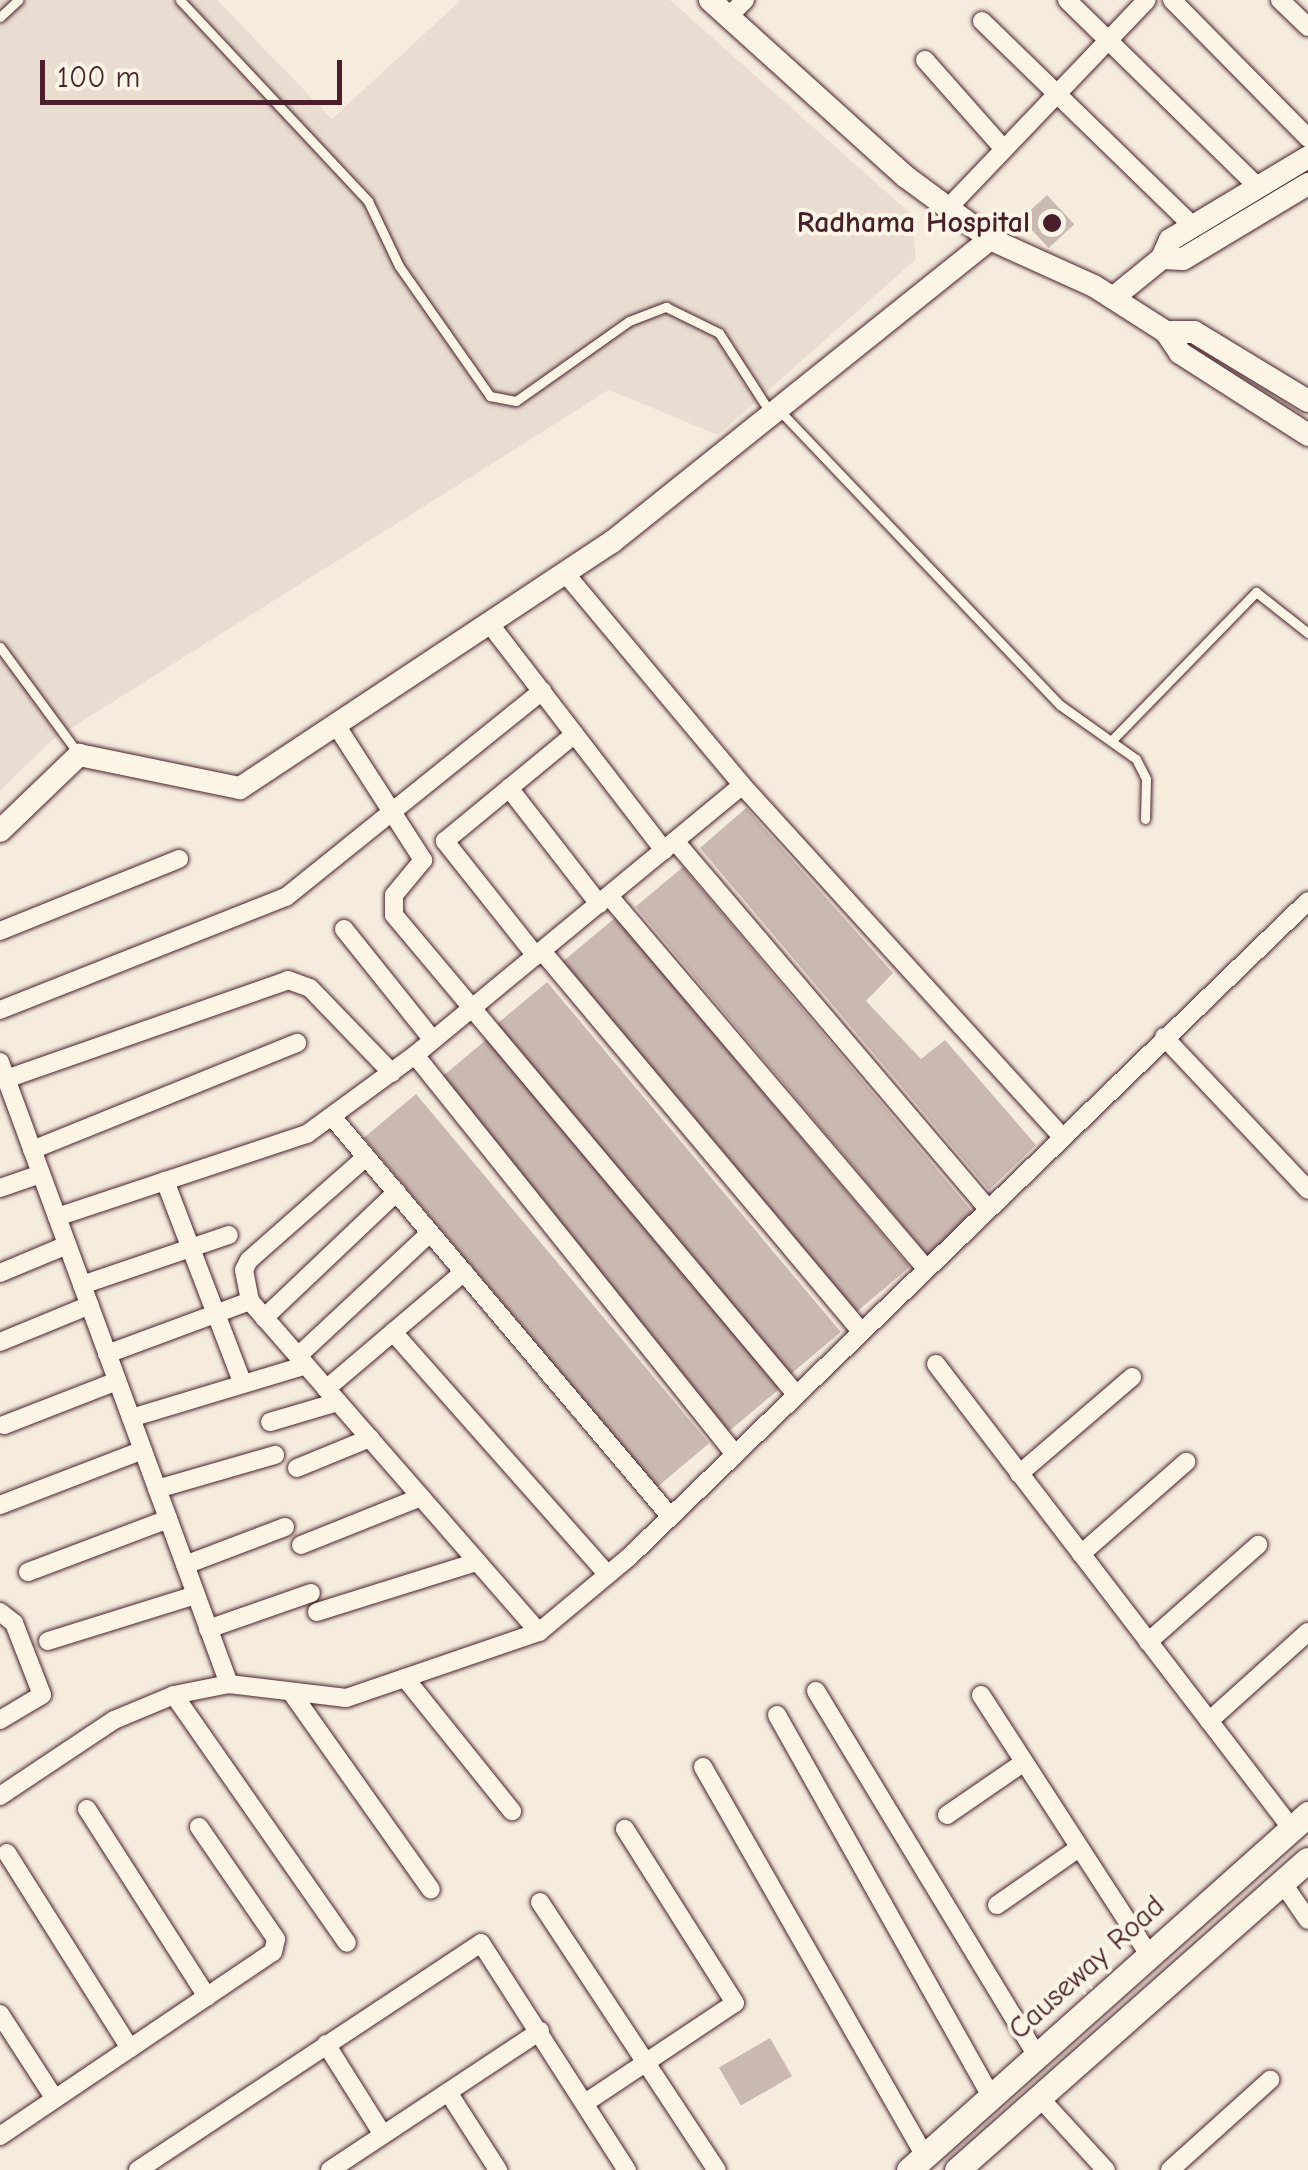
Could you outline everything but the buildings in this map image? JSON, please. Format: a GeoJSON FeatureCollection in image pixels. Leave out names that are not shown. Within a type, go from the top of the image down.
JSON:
{"type":"FeatureCollection","features":[{"type":"Feature","properties":{"kind":"main road","name":"Causeway Road"},"geometry":{"type":"LineString","coordinates":[[917,2163],[1300,1821]]}},
{"type":"Feature","properties":{"kind":"main road"},"geometry":{"type":"LineString","coordinates":[[957,2170],[1308,1860]]}},
{"type":"Feature","properties":{"kind":"street"},"geometry":{"type":"LineString","coordinates":[[710,0],[736,8],[948,208],[990,239],[1113,298],[1166,332],[1180,354],[1308,435]]}},
{"type":"Feature","properties":{"kind":"street"},"geometry":{"type":"LineString","coordinates":[[1067,0],[1257,186]]}},
{"type":"Feature","properties":{"kind":"street"},"geometry":{"type":"LineString","coordinates":[[948,208],[1001,146],[1146,0]]}},
{"type":"Feature","properties":{"kind":"street"},"geometry":{"type":"LineString","coordinates":[[1172,0],[1308,138]]}},
{"type":"Feature","properties":{"kind":"street"},"geometry":{"type":"LineString","coordinates":[[1280,0],[1308,27]]}},
{"type":"Feature","properties":{"kind":"street"},"geometry":{"type":"LineString","coordinates":[[982,21],[1192,225]]}},
{"type":"Feature","properties":{"kind":"street"},"geometry":{"type":"LineString","coordinates":[[925,60],[1001,146]]}},
{"type":"Feature","properties":{"kind":"street"},"geometry":{"type":"LineString","coordinates":[[1113,298],[1162,258],[1170,240],[1308,157]]}},
{"type":"Feature","properties":{"kind":"street"},"geometry":{"type":"LineString","coordinates":[[1162,258],[1183,259],[1308,184]]}},
{"type":"Feature","properties":{"kind":"street"},"geometry":{"type":"LineString","coordinates":[[0,832],[80,755],[240,788],[564,573],[990,239]]}},
{"type":"Feature","properties":{"kind":"street"},"geometry":{"type":"LineString","coordinates":[[1166,332],[1194,332],[1308,401]]}},
{"type":"Feature","properties":{"kind":"street"},"geometry":{"type":"LineString","coordinates":[[564,573],[742,785],[1061,1136]]}},
{"type":"Feature","properties":{"kind":"street"},"geometry":{"type":"LineString","coordinates":[[489,623],[669,846],[987,1208]]}},
{"type":"Feature","properties":{"kind":"street"},"geometry":{"type":"LineString","coordinates":[[0,1010],[286,897],[542,691]]}},
{"type":"Feature","properties":{"kind":"street"},"geometry":{"type":"LineString","coordinates":[[336,724],[423,860],[394,895],[394,916],[476,1006],[795,1393]]}},
{"type":"Feature","properties":{"kind":"street"},"geometry":{"type":"LineString","coordinates":[[575,734],[445,841],[860,1330]]}},
{"type":"Feature","properties":{"kind":"street"},"geometry":{"type":"LineString","coordinates":[[57,1217],[334,1119],[742,785]]}},
{"type":"Feature","properties":{"kind":"street"},"geometry":{"type":"LineString","coordinates":[[508,788],[924,1267]]}},
{"type":"Feature","properties":{"kind":"street"},"geometry":{"type":"LineString","coordinates":[[0,930],[179,860]]}},
{"type":"Feature","properties":{"kind":"street"},"geometry":{"type":"LineString","coordinates":[[0,1796],[114,1720],[174,1694],[229,1684],[346,1698],[539,1632],[608,1575],[924,1267],[1308,902]]}},
{"type":"Feature","properties":{"kind":"street"},"geometry":{"type":"LineString","coordinates":[[344,930],[433,1040]]}},
{"type":"Feature","properties":{"kind":"street"},"geometry":{"type":"LineString","coordinates":[[229,1684],[32,1150],[9,1112],[3,1070],[288,980],[310,988],[392,1074]]}},
{"type":"Feature","properties":{"kind":"street"},"geometry":{"type":"LineString","coordinates":[[1164,1037],[1308,1190]]}},
{"type":"Feature","properties":{"kind":"street"},"geometry":{"type":"LineString","coordinates":[[32,1150],[296,1043]]}},
{"type":"Feature","properties":{"kind":"street"},"geometry":{"type":"LineString","coordinates":[[415,1055],[734,1453]]}},
{"type":"Feature","properties":{"kind":"street"},"geometry":{"type":"LineString","coordinates":[[334,1119],[670,1516]]}},
{"type":"Feature","properties":{"kind":"street"},"geometry":{"type":"LineString","coordinates":[[366,1156],[249,1260],[244,1270],[250,1301],[539,1632]]}},
{"type":"Feature","properties":{"kind":"street"},"geometry":{"type":"LineString","coordinates":[[0,1188],[41,1174]]}},
{"type":"Feature","properties":{"kind":"street"},"geometry":{"type":"LineString","coordinates":[[165,1180],[243,1384]]}},
{"type":"Feature","properties":{"kind":"street"},"geometry":{"type":"LineString","coordinates":[[264,1318],[397,1192]]}},
{"type":"Feature","properties":{"kind":"street"},"geometry":{"type":"LineString","coordinates":[[131,1418],[243,1384],[302,1361],[430,1232]]}},
{"type":"Feature","properties":{"kind":"street"},"geometry":{"type":"LineString","coordinates":[[82,1285],[229,1235]]}},
{"type":"Feature","properties":{"kind":"street"},"geometry":{"type":"LineString","coordinates":[[0,1274],[67,1245]]}},
{"type":"Feature","properties":{"kind":"street"},"geometry":{"type":"LineString","coordinates":[[270,1422],[332,1395],[393,1332],[464,1272]]}},
{"type":"Feature","properties":{"kind":"street"},"geometry":{"type":"LineString","coordinates":[[107,1354],[215,1310],[250,1301]]}},
{"type":"Feature","properties":{"kind":"street"},"geometry":{"type":"LineString","coordinates":[[0,1342],[90,1305]]}},
{"type":"Feature","properties":{"kind":"street"},"geometry":{"type":"LineString","coordinates":[[393,1332],[608,1575]]}},
{"type":"Feature","properties":{"kind":"street"},"geometry":{"type":"LineString","coordinates":[[936,1364],[1209,1721],[1300,1821]]}},
{"type":"Feature","properties":{"kind":"street"},"geometry":{"type":"LineString","coordinates":[[1019,1474],[1132,1377]]}},
{"type":"Feature","properties":{"kind":"street"},"geometry":{"type":"LineString","coordinates":[[4,1425],[118,1381]]}},
{"type":"Feature","properties":{"kind":"street"},"geometry":{"type":"LineString","coordinates":[[296,1468],[370,1438]]}},
{"type":"Feature","properties":{"kind":"street"},"geometry":{"type":"LineString","coordinates":[[0,1505],[142,1450]]}},
{"type":"Feature","properties":{"kind":"street"},"geometry":{"type":"LineString","coordinates":[[157,1489],[275,1455]]}},
{"type":"Feature","properties":{"kind":"street"},"geometry":{"type":"LineString","coordinates":[[1080,1554],[1186,1462]]}},
{"type":"Feature","properties":{"kind":"street"},"geometry":{"type":"LineString","coordinates":[[301,1545],[421,1498]]}},
{"type":"Feature","properties":{"kind":"street"},"geometry":{"type":"LineString","coordinates":[[28,1572],[168,1519]]}},
{"type":"Feature","properties":{"kind":"street"},"geometry":{"type":"LineString","coordinates":[[185,1565],[285,1526]]}},
{"type":"Feature","properties":{"kind":"street"},"geometry":{"type":"LineString","coordinates":[[1148,1642],[1258,1544]]}},
{"type":"Feature","properties":{"kind":"street"},"geometry":{"type":"LineString","coordinates":[[208,1629],[478,1562]]}},
{"type":"Feature","properties":{"kind":"street"},"geometry":{"type":"LineString","coordinates":[[48,1641],[196,1595]]}},
{"type":"Feature","properties":{"kind":"street"},"geometry":{"type":"LineString","coordinates":[[0,1612],[14,1623],[42,1696],[0,1720]]}},
{"type":"Feature","properties":{"kind":"street"},"geometry":{"type":"LineString","coordinates":[[1209,1721],[1308,1632]]}},
{"type":"Feature","properties":{"kind":"street"},"geometry":{"type":"LineString","coordinates":[[405,1678],[512,1810]]}},
{"type":"Feature","properties":{"kind":"street"},"geometry":{"type":"LineString","coordinates":[[816,1691],[1037,2056]]}},
{"type":"Feature","properties":{"kind":"street"},"geometry":{"type":"LineString","coordinates":[[291,1692],[431,1890]]}},
{"type":"Feature","properties":{"kind":"street"},"geometry":{"type":"LineString","coordinates":[[174,1694],[347,1944]]}},
{"type":"Feature","properties":{"kind":"street"},"geometry":{"type":"LineString","coordinates":[[981,1696],[1150,1956]]}},
{"type":"Feature","properties":{"kind":"street"},"geometry":{"type":"LineString","coordinates":[[777,1715],[991,2097]]}},
{"type":"Feature","properties":{"kind":"street"},"geometry":{"type":"LineString","coordinates":[[947,1815],[1024,1762]]}},
{"type":"Feature","properties":{"kind":"street"},"geometry":{"type":"LineString","coordinates":[[703,1767],[917,2163]]}},
{"type":"Feature","properties":{"kind":"street"},"geometry":{"type":"LineString","coordinates":[[87,1808],[207,1996]]}},
{"type":"Feature","properties":{"kind":"street"},"geometry":{"type":"LineString","coordinates":[[0,2136],[276,1946],[199,1827]]}},
{"type":"Feature","properties":{"kind":"street"},"geometry":{"type":"LineString","coordinates":[[585,2103],[735,2003],[624,1829]]}},
{"type":"Feature","properties":{"kind":"street"},"geometry":{"type":"LineString","coordinates":[[997,1905],[1080,1848]]}},
{"type":"Feature","properties":{"kind":"street"},"geometry":{"type":"LineString","coordinates":[[7,1853],[130,2048]]}},
{"type":"Feature","properties":{"kind":"street"},"geometry":{"type":"LineString","coordinates":[[1282,1882],[1308,1920]]}},
{"type":"Feature","properties":{"kind":"street"},"geometry":{"type":"LineString","coordinates":[[540,1902],[716,2170]]}},
{"type":"Feature","properties":{"kind":"street"},"geometry":{"type":"LineString","coordinates":[[138,2170],[481,1944],[627,2170]]}},
{"type":"Feature","properties":{"kind":"street"},"geometry":{"type":"LineString","coordinates":[[0,2014],[55,2099]]}},
{"type":"Feature","properties":{"kind":"street"},"geometry":{"type":"LineString","coordinates":[[330,2170],[540,2031]]}},
{"type":"Feature","properties":{"kind":"street"},"geometry":{"type":"LineString","coordinates":[[326,2044],[383,2135]]}},
{"type":"Feature","properties":{"kind":"street"},"geometry":{"type":"LineString","coordinates":[[1170,2170],[1270,2080]]}},
{"type":"Feature","properties":{"kind":"street"},"geometry":{"type":"LineString","coordinates":[[448,2092],[498,2170]]}},
{"type":"Feature","properties":{"kind":"street"},"geometry":{"type":"LineString","coordinates":[[1039,2097],[1106,2170]]}},
{"type":"Feature","properties":{"kind":"lane"},"geometry":{"type":"LineString","coordinates":[[0,16],[18,0]]}},
{"type":"Feature","properties":{"kind":"lane"},"geometry":{"type":"LineString","coordinates":[[180,0],[368,202],[398,266],[490,396],[516,402],[629,320],[666,308],[719,333],[774,412],[1060,705],[1114,738],[1146,779],[1145,818]]}},
{"type":"Feature","properties":{"kind":"lane"},"geometry":{"type":"LineString","coordinates":[[1114,738],[1256,592],[1308,633]]}},
{"type":"Feature","properties":{"kind":"lane"},"geometry":{"type":"LineString","coordinates":[[0,647],[80,755]]}},
{"type":"Feature","properties":{"kind":"shaded area"},"geometry":{"type":"Polygon","coordinates":[[[0,0],[217,0],[332,119],[461,0],[670,0],[911,214],[916,259],[718,435],[609,390],[52,740],[0,791],[0,0]]]}},
{"type":"Feature","properties":{"kind":"place","name":"Radhama Hospital"},"geometry":{"type":"Point","coordinates":[1052,223]}}]}
